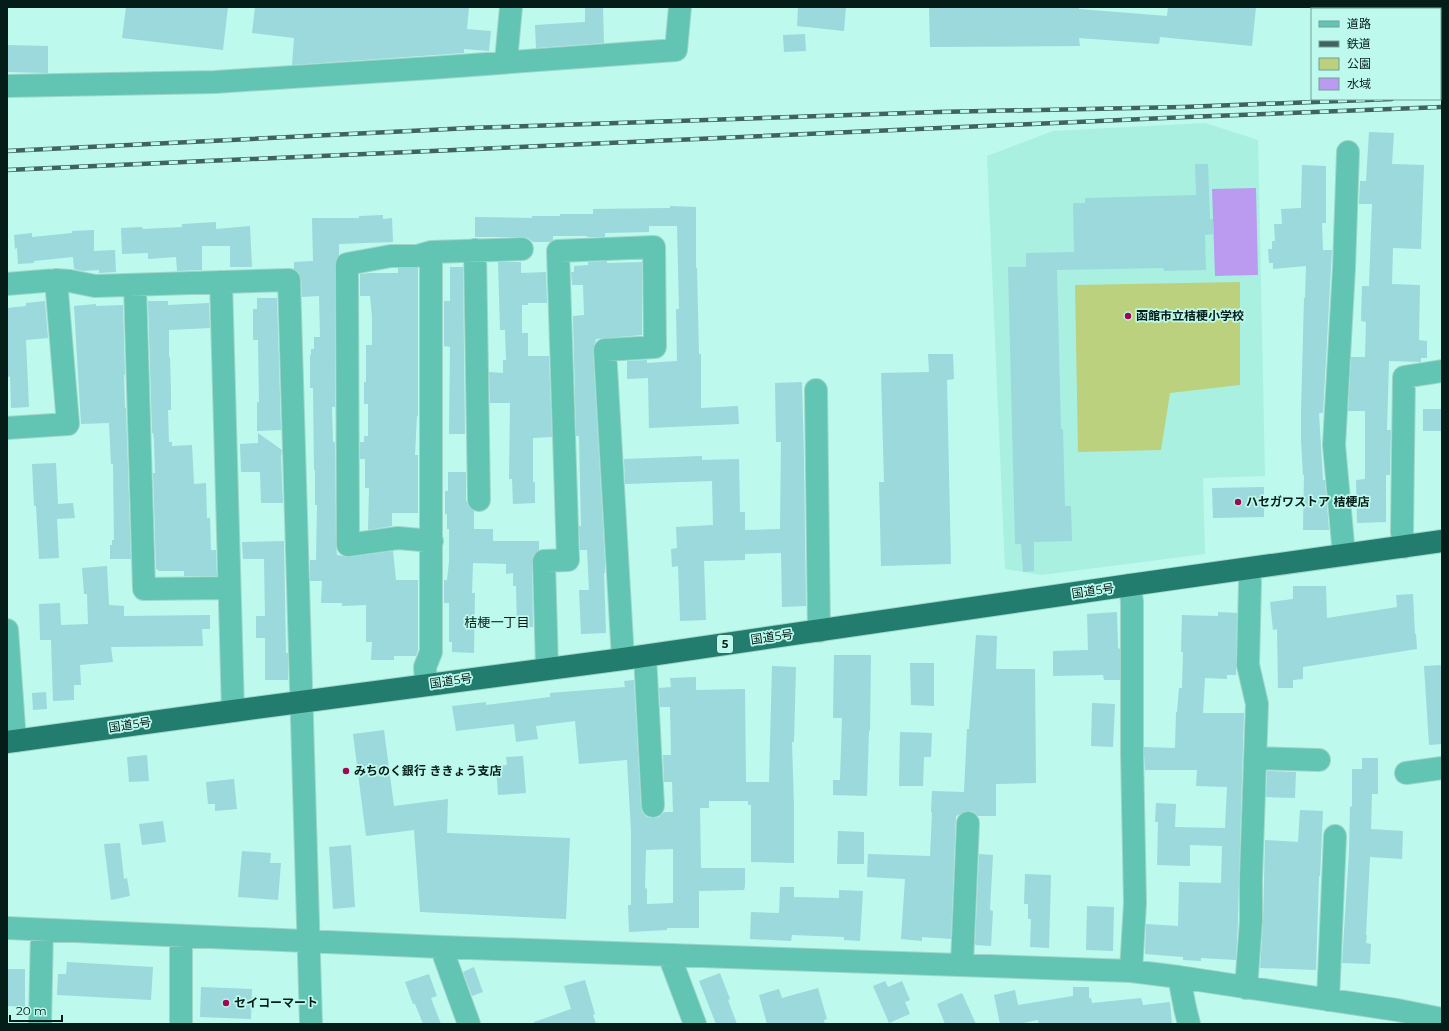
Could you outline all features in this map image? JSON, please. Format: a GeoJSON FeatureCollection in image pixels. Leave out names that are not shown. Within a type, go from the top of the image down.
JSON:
{"type":"FeatureCollection","features":[{"type":"Feature","properties":{"kind":"highway","name":"国道5号"},"geometry":{"type":"LineString","coordinates":[[11,742],[547,668],[645,656],[1442,541]]}},
{"type":"Feature","properties":{"kind":"street"},"geometry":{"type":"LineString","coordinates":[[506,61],[511,7]]}},
{"type":"Feature","properties":{"kind":"street"},"geometry":{"type":"LineString","coordinates":[[7,86],[215,82],[676,50],[680,7]]}},
{"type":"Feature","properties":{"kind":"street"},"geometry":{"type":"LineString","coordinates":[[1344,555],[1334,445],[1344,268],[1348,152]]}},
{"type":"Feature","properties":{"kind":"street"},"geometry":{"type":"LineString","coordinates":[[547,668],[544,561],[568,560],[558,251],[654,247],[655,347],[605,350],[622,659]]}},
{"type":"Feature","properties":{"kind":"street"},"geometry":{"type":"LineString","coordinates":[[432,541],[398,538],[348,545],[347,264],[391,256],[417,256],[431,252],[522,249]]}},
{"type":"Feature","properties":{"kind":"street"},"geometry":{"type":"LineString","coordinates":[[475,250],[479,500]]}},
{"type":"Feature","properties":{"kind":"street"},"geometry":{"type":"LineString","coordinates":[[426,685],[426,667],[431,652],[431,252]]}},
{"type":"Feature","properties":{"kind":"street"},"geometry":{"type":"LineString","coordinates":[[7,284],[56,280],[95,286],[135,286],[289,280],[311,1024]]}},
{"type":"Feature","properties":{"kind":"street"},"geometry":{"type":"LineString","coordinates":[[7,428],[68,424],[56,280]]}},
{"type":"Feature","properties":{"kind":"street"},"geometry":{"type":"LineString","coordinates":[[221,282],[233,711]]}},
{"type":"Feature","properties":{"kind":"street"},"geometry":{"type":"LineString","coordinates":[[135,286],[144,589],[229,588]]}},
{"type":"Feature","properties":{"kind":"street"},"geometry":{"type":"LineString","coordinates":[[1404,547],[1402,532],[1404,377],[1442,371]]}},
{"type":"Feature","properties":{"kind":"street"},"geometry":{"type":"LineString","coordinates":[[816,390],[819,631]]}},
{"type":"Feature","properties":{"kind":"street"},"geometry":{"type":"LineString","coordinates":[[1246,988],[1251,921],[1256,704],[1248,665],[1249,569]]}},
{"type":"Feature","properties":{"kind":"street"},"geometry":{"type":"LineString","coordinates":[[1130,585],[1132,602],[1132,754],[1135,903],[1131,972]]}},
{"type":"Feature","properties":{"kind":"street"},"geometry":{"type":"LineString","coordinates":[[7,630],[11,742]]}},
{"type":"Feature","properties":{"kind":"street"},"geometry":{"type":"LineString","coordinates":[[645,656],[653,806]]}},
{"type":"Feature","properties":{"kind":"street"},"geometry":{"type":"LineString","coordinates":[[1255,758],[1319,760]]}},
{"type":"Feature","properties":{"kind":"street"},"geometry":{"type":"LineString","coordinates":[[1406,773],[1442,768]]}},
{"type":"Feature","properties":{"kind":"street"},"geometry":{"type":"LineString","coordinates":[[962,964],[968,823]]}},
{"type":"Feature","properties":{"kind":"street"},"geometry":{"type":"LineString","coordinates":[[1328,1000],[1336,836]]}},
{"type":"Feature","properties":{"kind":"street"},"geometry":{"type":"LineString","coordinates":[[7,928],[441,947],[962,964],[1131,972],[1179,977],[1442,1019]]}},
{"type":"Feature","properties":{"kind":"street"},"geometry":{"type":"LineString","coordinates":[[40,1024],[42,930]]}},
{"type":"Feature","properties":{"kind":"street"},"geometry":{"type":"LineString","coordinates":[[181,936],[181,1024]]}},
{"type":"Feature","properties":{"kind":"street"},"geometry":{"type":"LineString","coordinates":[[441,947],[469,1024]]}},
{"type":"Feature","properties":{"kind":"street"},"geometry":{"type":"LineString","coordinates":[[668,955],[695,1024]]}},
{"type":"Feature","properties":{"kind":"street"},"geometry":{"type":"LineString","coordinates":[[1179,977],[1189,1024]]}},
{"type":"Feature","properties":{"kind":"shaded area","name":"函館市立桔梗小学校"},"geometry":{"type":"Polygon","coordinates":[[[1205,123],[1258,140],[1265,476],[1203,478],[1205,554],[1041,575],[1005,569],[987,156],[1053,131],[1205,123]]]}},
{"type":"Feature","properties":{"kind":"green space"},"geometry":{"type":"Polygon","coordinates":[[[1240,282],[1240,385],[1170,393],[1161,450],[1078,452],[1075,285],[1240,282]]]}},
{"type":"Feature","properties":{"kind":"water"},"geometry":{"type":"Polygon","coordinates":[[[1256,188],[1258,275],[1215,276],[1212,189],[1256,188]]]}},
{"type":"Feature","properties":{"kind":"building"},"geometry":{"type":"Polygon","coordinates":[[[126,7],[228,7],[223,50],[122,38],[126,7]]]}},
{"type":"Feature","properties":{"kind":"building"},"geometry":{"type":"Polygon","coordinates":[[[255,7],[469,7],[467,29],[491,31],[489,51],[464,49],[464,53],[292,65],[294,38],[252,33],[255,7]]]}},
{"type":"Feature","properties":{"kind":"building"},"geometry":{"type":"Polygon","coordinates":[[[585,7],[603,7],[604,43],[536,48],[535,25],[585,22],[585,7]]]}},
{"type":"Feature","properties":{"kind":"building"},"geometry":{"type":"Polygon","coordinates":[[[798,7],[846,7],[844,31],[797,26],[798,7]]]}},
{"type":"Feature","properties":{"kind":"building"},"geometry":{"type":"Polygon","coordinates":[[[929,7],[1079,7],[1079,9],[1167,16],[1168,7],[1256,7],[1252,46],[1160,37],[1159,44],[1079,38],[1080,46],[930,47],[929,7]]]}},
{"type":"Feature","properties":{"kind":"building"},"geometry":{"type":"Polygon","coordinates":[[[805,34],[806,51],[784,52],[783,35],[805,34]]]}},
{"type":"Feature","properties":{"kind":"building"},"geometry":{"type":"Polygon","coordinates":[[[7,45],[48,46],[48,73],[7,72],[7,45]]]}},
{"type":"Feature","properties":{"kind":"building"},"geometry":{"type":"Polygon","coordinates":[[[1369,132],[1394,133],[1392,164],[1424,165],[1421,249],[1393,248],[1392,284],[1420,285],[1419,340],[1427,341],[1427,358],[1421,358],[1421,362],[1389,361],[1387,430],[1391,430],[1390,475],[1386,475],[1386,522],[1357,523],[1356,480],[1365,479],[1365,411],[1348,411],[1351,357],[1365,357],[1366,322],[1361,321],[1362,286],[1369,286],[1372,204],[1359,204],[1360,181],[1366,181],[1369,132]]]}},
{"type":"Feature","properties":{"kind":"building"},"geometry":{"type":"Polygon","coordinates":[[[1195,164],[1208,164],[1210,219],[1213,219],[1214,234],[1205,235],[1206,270],[1164,271],[1163,268],[1057,270],[1061,429],[1063,429],[1065,506],[1071,506],[1072,541],[1034,542],[1034,571],[1023,572],[1021,544],[1015,544],[1008,267],[1026,267],[1026,253],[1074,252],[1073,203],[1085,203],[1085,198],[1196,195],[1195,164]]]}},
{"type":"Feature","properties":{"kind":"building"},"geometry":{"type":"Polygon","coordinates":[[[1302,165],[1326,166],[1326,223],[1322,223],[1323,250],[1332,250],[1323,413],[1319,413],[1323,480],[1325,480],[1329,530],[1303,530],[1304,475],[1301,440],[1301,412],[1306,266],[1273,269],[1273,263],[1269,263],[1268,249],[1272,249],[1272,241],[1275,241],[1274,224],[1282,224],[1281,209],[1301,208],[1302,165]]]}},
{"type":"Feature","properties":{"kind":"building"},"geometry":{"type":"Polygon","coordinates":[[[670,206],[696,207],[696,268],[699,354],[701,354],[701,408],[738,406],[739,424],[649,428],[648,378],[627,379],[627,361],[647,360],[647,363],[677,361],[676,309],[679,309],[677,226],[649,226],[649,232],[605,233],[605,237],[553,236],[553,240],[550,242],[533,242],[528,238],[522,237],[475,237],[475,217],[532,218],[532,216],[560,216],[560,214],[593,214],[593,209],[670,208],[670,206]]]}},
{"type":"Feature","properties":{"kind":"building"},"geometry":{"type":"Polygon","coordinates":[[[383,215],[383,219],[392,218],[393,242],[339,244],[339,255],[335,264],[335,407],[332,407],[333,442],[335,442],[336,545],[337,555],[350,557],[393,551],[396,580],[418,580],[418,650],[416,656],[394,656],[394,660],[371,660],[372,642],[366,642],[366,605],[342,606],[342,603],[321,603],[322,581],[310,581],[310,560],[316,560],[317,505],[315,505],[313,388],[310,388],[310,355],[311,349],[314,349],[314,337],[320,337],[319,296],[302,297],[301,279],[299,273],[294,269],[294,262],[313,261],[312,218],[359,218],[359,216],[383,215]]]}},
{"type":"Feature","properties":{"kind":"building"},"geometry":{"type":"Polygon","coordinates":[[[216,222],[216,229],[250,226],[252,267],[230,267],[230,246],[202,246],[202,270],[177,271],[176,257],[148,259],[148,253],[122,254],[121,228],[142,227],[143,229],[182,227],[182,224],[216,222]]]}},
{"type":"Feature","properties":{"kind":"building"},"geometry":{"type":"Polygon","coordinates":[[[94,230],[94,251],[115,250],[116,272],[99,273],[99,270],[83,271],[74,269],[73,257],[18,264],[14,235],[32,233],[32,237],[72,233],[72,231],[94,230]]]}},
{"type":"Feature","properties":{"kind":"building"},"geometry":{"type":"Polygon","coordinates":[[[607,261],[607,263],[642,262],[642,335],[596,339],[593,350],[605,561],[606,633],[581,634],[579,590],[589,590],[587,550],[580,550],[579,526],[581,526],[579,436],[576,436],[573,316],[584,315],[583,285],[572,285],[571,272],[574,272],[574,266],[588,265],[588,262],[607,261]]]}},
{"type":"Feature","properties":{"kind":"building"},"geometry":{"type":"Polygon","coordinates":[[[498,262],[521,262],[521,273],[546,272],[547,303],[528,303],[528,305],[522,305],[522,333],[528,333],[528,356],[549,356],[552,437],[533,438],[533,482],[535,482],[535,503],[513,504],[512,479],[509,479],[510,403],[490,403],[489,372],[503,373],[503,360],[506,360],[505,330],[500,330],[498,262]]]}},
{"type":"Feature","properties":{"kind":"building"},"geometry":{"type":"Polygon","coordinates":[[[450,267],[463,267],[465,434],[449,434],[450,347],[444,346],[444,301],[450,301],[450,267]]]}},
{"type":"Feature","properties":{"kind":"building"},"geometry":{"type":"Polygon","coordinates":[[[398,268],[418,268],[418,416],[415,455],[418,455],[418,513],[392,513],[392,526],[368,530],[369,488],[365,488],[365,459],[360,459],[360,442],[364,442],[364,436],[368,436],[368,404],[364,404],[364,382],[366,382],[366,345],[372,345],[372,317],[370,296],[360,296],[360,274],[398,273],[398,268]]]}},
{"type":"Feature","properties":{"kind":"building"},"geometry":{"type":"Polygon","coordinates":[[[257,298],[277,298],[281,430],[257,431],[257,402],[259,402],[258,340],[253,340],[253,309],[257,309],[257,298]]]}},
{"type":"Feature","properties":{"kind":"building"},"geometry":{"type":"Polygon","coordinates":[[[45,301],[48,338],[26,340],[29,407],[11,408],[10,376],[8,377],[7,363],[7,308],[26,306],[26,303],[45,301]]]}},
{"type":"Feature","properties":{"kind":"building"},"geometry":{"type":"Polygon","coordinates":[[[148,301],[168,301],[168,305],[209,303],[210,328],[169,330],[171,410],[168,410],[169,442],[172,442],[172,446],[192,445],[194,484],[206,483],[207,518],[210,518],[211,550],[216,550],[217,576],[184,576],[184,571],[159,571],[156,569],[153,473],[155,473],[154,440],[152,433],[148,301]]]}},
{"type":"Feature","properties":{"kind":"building"},"geometry":{"type":"Polygon","coordinates":[[[96,304],[96,306],[123,305],[125,408],[131,559],[110,559],[110,545],[112,545],[112,540],[114,540],[113,464],[111,464],[109,423],[81,424],[74,306],[96,304]]]}},
{"type":"Feature","properties":{"kind":"building"},"geometry":{"type":"Polygon","coordinates":[[[928,354],[953,354],[954,379],[947,380],[951,564],[881,566],[879,482],[884,482],[881,373],[929,372],[928,354]]]}},
{"type":"Feature","properties":{"kind":"building"},"geometry":{"type":"Polygon","coordinates":[[[802,382],[806,606],[782,607],[781,553],[745,554],[745,560],[704,561],[706,620],[680,621],[678,566],[672,567],[671,549],[677,548],[676,527],[713,525],[712,481],[625,484],[624,459],[702,456],[702,460],[739,459],[740,512],[745,512],[745,530],[780,529],[781,442],[776,442],[775,383],[802,382]]]}},
{"type":"Feature","properties":{"kind":"building"},"geometry":{"type":"Polygon","coordinates":[[[1423,409],[1442,409],[1442,431],[1423,431],[1423,409]]]}},
{"type":"Feature","properties":{"kind":"building"},"geometry":{"type":"Polygon","coordinates":[[[258,433],[282,450],[283,503],[261,503],[260,472],[241,472],[240,444],[258,443],[258,433]]]}},
{"type":"Feature","properties":{"kind":"building"},"geometry":{"type":"Polygon","coordinates":[[[56,463],[58,504],[73,503],[75,518],[57,519],[59,558],[39,559],[32,464],[56,463]]]}},
{"type":"Feature","properties":{"kind":"building"},"geometry":{"type":"Polygon","coordinates":[[[448,472],[466,472],[466,500],[469,507],[474,511],[474,529],[493,529],[493,541],[539,541],[539,550],[533,555],[532,561],[533,627],[517,627],[516,586],[513,586],[513,573],[506,574],[506,564],[473,563],[472,593],[475,593],[474,653],[452,652],[452,642],[449,642],[449,603],[444,603],[444,580],[447,580],[449,562],[449,529],[447,529],[447,514],[445,514],[445,491],[448,491],[448,472]]]}},
{"type":"Feature","properties":{"kind":"building","name":"ハセガワストア 桔梗店"},"geometry":{"type":"Polygon","coordinates":[[[1264,487],[1264,517],[1213,518],[1212,488],[1264,487]]]}},
{"type":"Feature","properties":{"kind":"building"},"geometry":{"type":"Polygon","coordinates":[[[284,541],[286,653],[288,653],[288,680],[265,680],[265,638],[256,638],[256,616],[265,616],[264,559],[243,559],[242,542],[284,541]]]}},
{"type":"Feature","properties":{"kind":"building"},"geometry":{"type":"Polygon","coordinates":[[[107,566],[109,605],[124,606],[124,616],[210,615],[210,629],[202,629],[203,646],[111,647],[113,662],[80,665],[81,685],[74,685],[74,700],[53,701],[51,640],[40,640],[39,604],[60,603],[61,625],[88,624],[87,594],[84,594],[82,568],[107,566]]]}},
{"type":"Feature","properties":{"kind":"building"},"geometry":{"type":"Polygon","coordinates":[[[1293,586],[1326,586],[1327,618],[1397,607],[1396,595],[1413,594],[1417,649],[1303,667],[1303,679],[1293,680],[1293,688],[1278,688],[1277,629],[1273,630],[1270,602],[1293,599],[1293,586]]]}},
{"type":"Feature","properties":{"kind":"building"},"geometry":{"type":"Polygon","coordinates":[[[1117,612],[1118,648],[1120,649],[1120,680],[1104,680],[1103,675],[1053,676],[1053,651],[1088,650],[1087,614],[1117,612]]]}},
{"type":"Feature","properties":{"kind":"building"},"geometry":{"type":"Polygon","coordinates":[[[1218,612],[1237,613],[1236,675],[1227,675],[1227,679],[1205,678],[1203,713],[1244,713],[1236,960],[1201,958],[1201,961],[1183,960],[1183,957],[1145,954],[1146,924],[1178,926],[1179,882],[1221,883],[1222,846],[1190,845],[1190,866],[1157,865],[1158,822],[1155,822],[1156,803],[1176,804],[1175,827],[1225,828],[1227,787],[1196,786],[1197,770],[1145,770],[1144,747],[1175,748],[1176,712],[1179,688],[1182,688],[1182,615],[1218,616],[1218,612]]]}},
{"type":"Feature","properties":{"kind":"building"},"geometry":{"type":"Polygon","coordinates":[[[976,635],[997,636],[996,669],[1035,669],[1036,783],[996,784],[996,816],[978,816],[974,812],[968,811],[956,816],[951,939],[922,937],[922,941],[901,939],[905,879],[867,877],[868,854],[930,856],[932,791],[964,792],[967,729],[969,729],[976,635]]]}},
{"type":"Feature","properties":{"kind":"building"},"geometry":{"type":"Polygon","coordinates":[[[834,655],[871,655],[867,796],[833,795],[833,780],[840,780],[842,718],[833,718],[834,655]]]}},
{"type":"Feature","properties":{"kind":"building"},"geometry":{"type":"Polygon","coordinates":[[[910,663],[934,663],[934,706],[911,705],[910,663]]]}},
{"type":"Feature","properties":{"kind":"building"},"geometry":{"type":"Polygon","coordinates":[[[1442,665],[1442,744],[1429,745],[1424,666],[1442,665]]]}},
{"type":"Feature","properties":{"kind":"building"},"geometry":{"type":"Polygon","coordinates":[[[772,666],[796,667],[794,742],[792,742],[794,863],[751,862],[751,805],[748,805],[748,801],[709,801],[709,808],[700,808],[701,868],[745,868],[744,890],[699,891],[699,928],[667,928],[667,930],[629,932],[628,905],[631,905],[631,831],[627,760],[579,764],[575,721],[536,726],[538,739],[516,742],[514,724],[456,731],[452,706],[486,702],[486,705],[550,697],[550,693],[625,687],[624,681],[634,680],[641,807],[642,812],[647,817],[654,818],[659,817],[664,812],[673,812],[672,782],[664,782],[663,755],[671,755],[670,707],[660,707],[659,688],[671,687],[670,678],[696,677],[696,690],[745,689],[746,782],[769,782],[772,666]],[[673,849],[646,850],[645,889],[647,888],[647,904],[673,903],[673,849]]]}},
{"type":"Feature","properties":{"kind":"building"},"geometry":{"type":"Polygon","coordinates":[[[46,692],[47,709],[33,710],[32,693],[46,692]]]}},
{"type":"Feature","properties":{"kind":"building"},"geometry":{"type":"Polygon","coordinates":[[[1092,703],[1115,704],[1113,747],[1091,746],[1092,703]]]}},
{"type":"Feature","properties":{"kind":"building"},"geometry":{"type":"Polygon","coordinates":[[[384,730],[394,806],[448,799],[447,833],[570,838],[566,919],[420,912],[414,830],[366,836],[353,734],[384,730]]]}},
{"type":"Feature","properties":{"kind":"building"},"geometry":{"type":"Polygon","coordinates":[[[900,732],[932,733],[931,757],[924,757],[923,786],[899,786],[900,732]]]}},
{"type":"Feature","properties":{"kind":"building"},"geometry":{"type":"Polygon","coordinates":[[[147,755],[149,781],[129,782],[127,757],[147,755]]]}},
{"type":"Feature","properties":{"kind":"building"},"geometry":{"type":"Polygon","coordinates":[[[523,756],[526,793],[498,795],[496,766],[507,765],[506,757],[523,756]]]}},
{"type":"Feature","properties":{"kind":"building"},"geometry":{"type":"Polygon","coordinates":[[[1362,758],[1378,758],[1378,794],[1372,794],[1371,829],[1403,831],[1402,859],[1370,857],[1366,943],[1371,944],[1370,964],[1342,963],[1349,852],[1350,806],[1352,807],[1352,769],[1362,769],[1362,758]]]}},
{"type":"Feature","properties":{"kind":"building"},"geometry":{"type":"Polygon","coordinates":[[[1267,771],[1296,772],[1295,798],[1266,797],[1267,771]]]}},
{"type":"Feature","properties":{"kind":"building"},"geometry":{"type":"Polygon","coordinates":[[[234,779],[237,809],[215,811],[215,804],[208,804],[206,782],[234,779]]]}},
{"type":"Feature","properties":{"kind":"building"},"geometry":{"type":"Polygon","coordinates":[[[1300,810],[1323,811],[1316,970],[1260,968],[1263,922],[1265,840],[1298,842],[1300,810]]]}},
{"type":"Feature","properties":{"kind":"building"},"geometry":{"type":"Polygon","coordinates":[[[163,821],[166,842],[142,845],[139,824],[163,821]]]}},
{"type":"Feature","properties":{"kind":"building"},"geometry":{"type":"Polygon","coordinates":[[[838,831],[864,832],[864,864],[837,864],[838,831]]]}},
{"type":"Feature","properties":{"kind":"building"},"geometry":{"type":"Polygon","coordinates":[[[120,843],[124,879],[127,878],[130,896],[111,900],[104,844],[120,843]]]}},
{"type":"Feature","properties":{"kind":"building"},"geometry":{"type":"Polygon","coordinates":[[[351,845],[355,907],[333,909],[329,847],[351,845]]]}},
{"type":"Feature","properties":{"kind":"building"},"geometry":{"type":"Polygon","coordinates":[[[242,851],[271,853],[270,863],[281,863],[278,900],[238,897],[242,851]]]}},
{"type":"Feature","properties":{"kind":"building"},"geometry":{"type":"Polygon","coordinates":[[[979,854],[993,855],[990,910],[993,911],[991,946],[975,944],[979,854]]]}},
{"type":"Feature","properties":{"kind":"building"},"geometry":{"type":"Polygon","coordinates":[[[1025,874],[1051,875],[1049,948],[1030,947],[1031,919],[1028,919],[1028,904],[1024,904],[1025,874]]]}},
{"type":"Feature","properties":{"kind":"building"},"geometry":{"type":"Polygon","coordinates":[[[780,887],[794,887],[794,897],[839,898],[839,890],[863,891],[860,941],[844,940],[844,937],[792,935],[791,941],[750,939],[751,912],[779,913],[780,887]]]}},
{"type":"Feature","properties":{"kind":"building"},"geometry":{"type":"Polygon","coordinates":[[[1087,906],[1114,907],[1113,951],[1086,950],[1087,906]]]}},
{"type":"Feature","properties":{"kind":"building"},"geometry":{"type":"Polygon","coordinates":[[[67,962],[153,967],[151,1000],[57,995],[58,974],[66,974],[67,962]]]}},
{"type":"Feature","properties":{"kind":"building"},"geometry":{"type":"Polygon","coordinates":[[[474,967],[483,992],[472,996],[463,972],[474,967]]]}},
{"type":"Feature","properties":{"kind":"building"},"geometry":{"type":"Polygon","coordinates":[[[7,969],[25,969],[25,1007],[7,1006],[7,969]]]}},
{"type":"Feature","properties":{"kind":"building"},"geometry":{"type":"Polygon","coordinates":[[[720,973],[730,999],[728,1000],[737,1024],[716,1024],[699,981],[720,973]]]}},
{"type":"Feature","properties":{"kind":"building"},"geometry":{"type":"Polygon","coordinates":[[[429,974],[437,996],[431,998],[441,1024],[423,1024],[415,1004],[413,1004],[405,982],[429,974]]]}},
{"type":"Feature","properties":{"kind":"building"},"geometry":{"type":"Polygon","coordinates":[[[585,980],[595,1014],[593,1015],[596,1024],[534,1024],[534,1022],[571,1009],[564,986],[585,980]]]}},
{"type":"Feature","properties":{"kind":"building"},"geometry":{"type":"Polygon","coordinates":[[[885,981],[888,987],[902,981],[910,1000],[905,1002],[910,1014],[889,1023],[873,986],[885,981]]]}},
{"type":"Feature","properties":{"kind":"building","name":"セイコーマート"},"geometry":{"type":"Polygon","coordinates":[[[201,987],[252,989],[251,1019],[200,1017],[201,987]]]}},
{"type":"Feature","properties":{"kind":"building"},"geometry":{"type":"Polygon","coordinates":[[[1073,987],[1089,987],[1089,998],[1091,998],[1092,1003],[1141,998],[1143,1005],[1170,1002],[1172,1024],[1039,1024],[1038,1020],[1018,1024],[1000,1024],[994,995],[1015,990],[1018,1005],[1073,996],[1073,987]]]}},
{"type":"Feature","properties":{"kind":"building"},"geometry":{"type":"Polygon","coordinates":[[[818,988],[827,1019],[824,1020],[825,1024],[767,1024],[759,995],[779,989],[782,998],[818,988]]]}},
{"type":"Feature","properties":{"kind":"building"},"geometry":{"type":"Polygon","coordinates":[[[962,993],[976,1024],[945,1024],[937,1004],[962,993]]]}},
{"type":"Feature","properties":{"kind":"railway"},"geometry":{"type":"LineString","coordinates":[[7,151],[470,128],[938,112],[1184,107],[1366,100]]}},
{"type":"Feature","properties":{"kind":"railway"},"geometry":{"type":"LineString","coordinates":[[7,170],[1442,107]]}},
{"type":"Feature","properties":{"kind":"place","name":"函館市立桔梗小学校"},"geometry":{"type":"Point","coordinates":[1128,316]}},
{"type":"Feature","properties":{"kind":"place","name":"ハセガワストア 桔梗店"},"geometry":{"type":"Point","coordinates":[1238,502]}},
{"type":"Feature","properties":{"kind":"place","name":"みちのく銀行 ききょう支店"},"geometry":{"type":"Point","coordinates":[346,771]}},
{"type":"Feature","properties":{"kind":"place","name":"セイコーマート"},"geometry":{"type":"Point","coordinates":[226,1003]}},
{"type":"Feature","properties":{"kind":"district","name":"桔梗一丁目"},"geometry":{"type":"Point","coordinates":[497,622]}}]}
